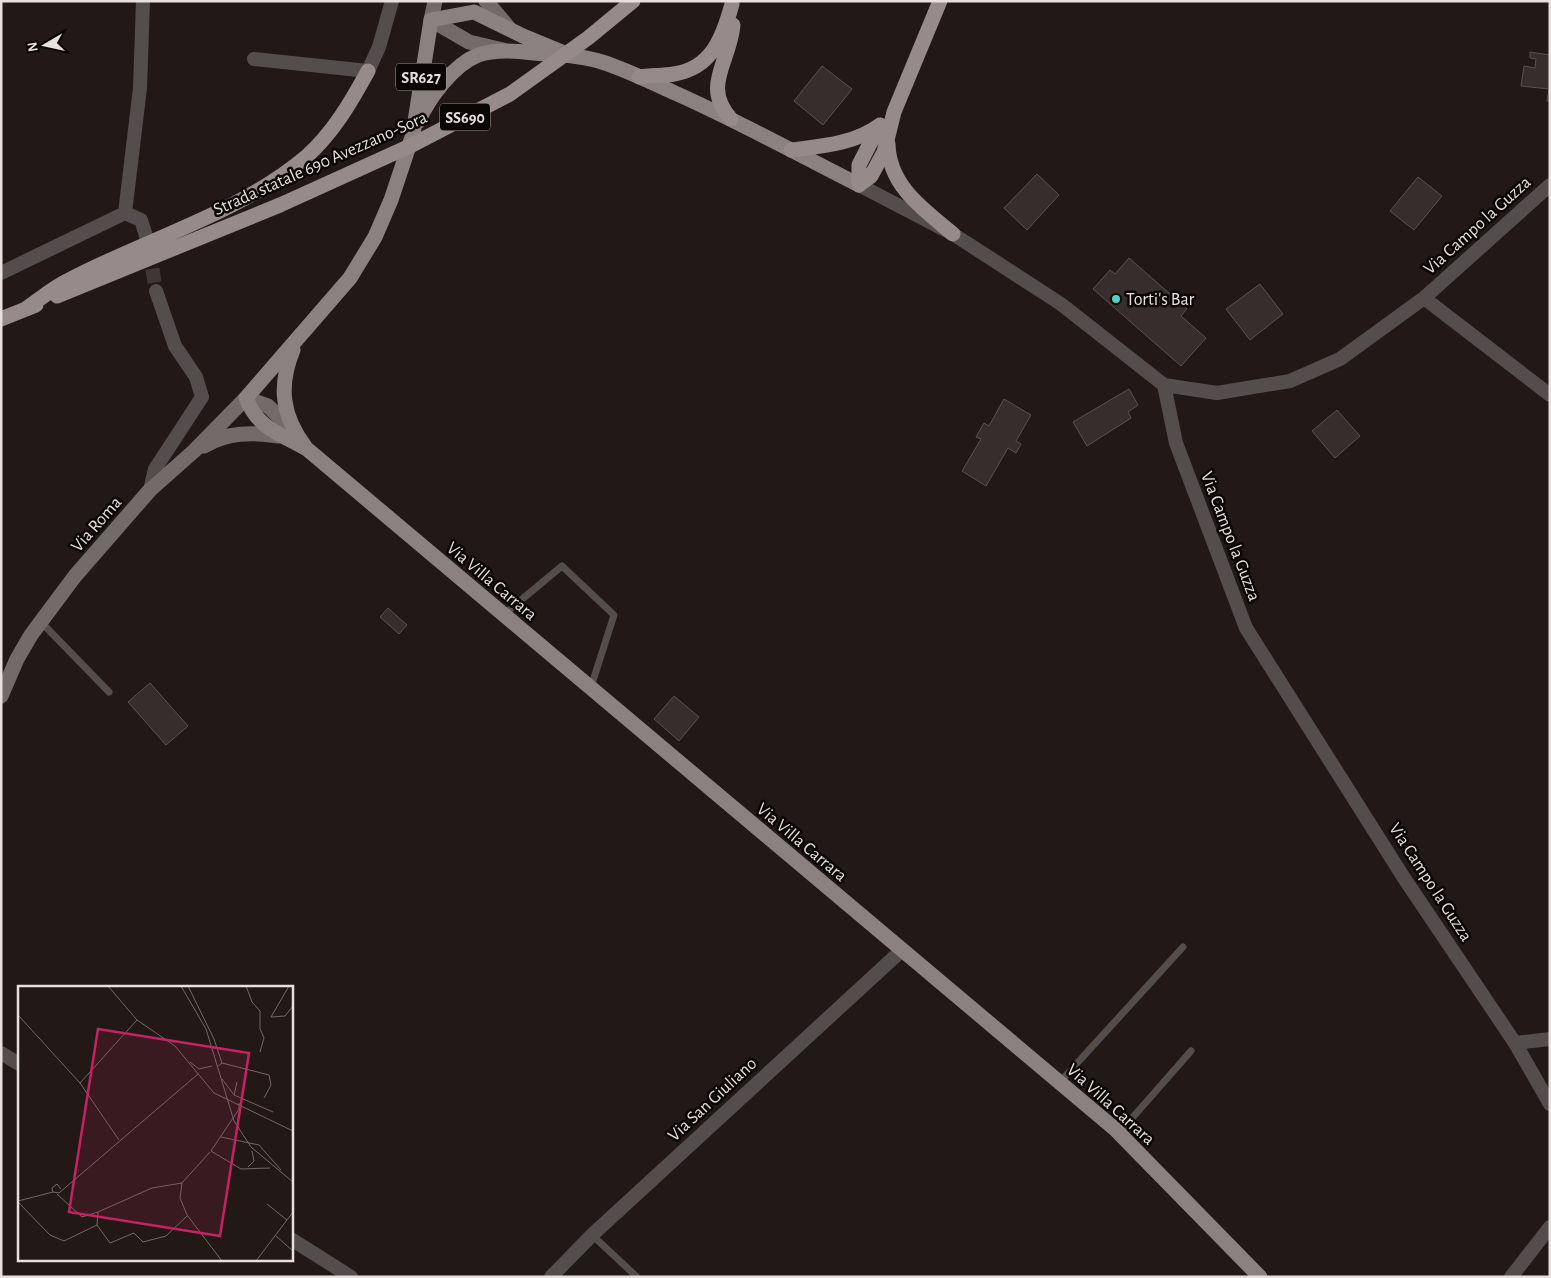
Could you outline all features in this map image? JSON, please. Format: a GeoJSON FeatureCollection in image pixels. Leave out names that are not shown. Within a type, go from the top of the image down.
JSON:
{"type":"FeatureCollection","features":[{"type":"Feature","properties":{"kind":"highway","name":"Strada statale 690 Avezzano-Sora"},"geometry":{"type":"LineString","coordinates":[[1,319],[280,205],[410,146],[510,94],[588,38],[632,1]]}},
{"type":"Feature","properties":{"kind":"highway"},"geometry":{"type":"LineString","coordinates":[[859,186],[871,176],[888,140],[894,112],[940,1]]}},
{"type":"Feature","properties":{"kind":"highway"},"geometry":{"type":"LineString","coordinates":[[639,76],[684,72],[702,64],[713,52],[723,34],[732,2]]}},
{"type":"Feature","properties":{"kind":"highway"},"geometry":{"type":"LineString","coordinates":[[731,119],[721,106],[716,93],[732,34],[732,2]]}},
{"type":"Feature","properties":{"kind":"highway"},"geometry":{"type":"LineString","coordinates":[[27,308],[66,281],[210,215],[283,174],[306,156],[336,125],[368,71]]}},
{"type":"Feature","properties":{"kind":"highway"},"geometry":{"type":"LineString","coordinates":[[859,186],[859,165],[880,126],[894,112]]}},
{"type":"Feature","properties":{"kind":"highway"},"geometry":{"type":"LineString","coordinates":[[792,150],[845,142],[880,126]]}},
{"type":"Feature","properties":{"kind":"highway"},"geometry":{"type":"LineString","coordinates":[[888,140],[891,165],[900,184],[911,199],[953,234]]}},
{"type":"Feature","properties":{"kind":"main road","name":"SR627"},"geometry":{"type":"LineString","coordinates":[[296,343],[350,278],[375,237],[391,200],[412,134],[435,1]]}},
{"type":"Feature","properties":{"kind":"main road"},"geometry":{"type":"LineString","coordinates":[[486,1],[509,28]]}},
{"type":"Feature","properties":{"kind":"main road"},"geometry":{"type":"LineString","coordinates":[[431,20],[474,12],[522,36],[569,55]]}},
{"type":"Feature","properties":{"kind":"main road"},"geometry":{"type":"LineString","coordinates":[[431,20],[469,42],[506,50],[569,55],[600,61],[639,76],[731,119],[859,186]]}},
{"type":"Feature","properties":{"kind":"main road"},"geometry":{"type":"LineString","coordinates":[[412,134],[431,98],[454,71],[467,60],[480,55],[506,50]]}},
{"type":"Feature","properties":{"kind":"main road"},"geometry":{"type":"LineString","coordinates":[[246,398],[296,343]]}},
{"type":"Feature","properties":{"kind":"main road"},"geometry":{"type":"LineString","coordinates":[[296,343],[285,374],[283,390],[285,406],[302,443]]}},
{"type":"Feature","properties":{"kind":"main road"},"geometry":{"type":"LineString","coordinates":[[246,398],[261,423],[279,436]]}},
{"type":"Feature","properties":{"kind":"main road"},"geometry":{"type":"LineString","coordinates":[[246,398],[268,406],[276,412],[302,443]]}},
{"type":"Feature","properties":{"kind":"main road","name":"Via Roma"},"geometry":{"type":"LineString","coordinates":[[1,696],[17,659],[40,621],[75,576],[150,490],[194,451],[246,398]]}},
{"type":"Feature","properties":{"kind":"main road"},"geometry":{"type":"LineString","coordinates":[[194,451],[213,440],[246,433],[279,436],[302,443]]}},
{"type":"Feature","properties":{"kind":"main road","name":"Via Villa Carrara"},"geometry":{"type":"LineString","coordinates":[[302,443],[502,615],[1119,1133],[1260,1277]]}},
{"type":"Feature","properties":{"kind":"street"},"geometry":{"type":"LineString","coordinates":[[125,213],[140,88],[143,1]]}},
{"type":"Feature","properties":{"kind":"street"},"geometry":{"type":"LineString","coordinates":[[254,59],[368,71],[379,47],[392,1]]}},
{"type":"Feature","properties":{"kind":"street","name":"Via Campo la Guzza"},"geometry":{"type":"LineString","coordinates":[[1550,185],[1424,298],[1340,359],[1290,381],[1217,393],[1164,385],[1176,443],[1246,628],[1404,878],[1516,1043],[1550,1104]]}},
{"type":"Feature","properties":{"kind":"street"},"geometry":{"type":"LineString","coordinates":[[859,186],[953,234],[1061,304],[1164,385]]}},
{"type":"Feature","properties":{"kind":"street"},"geometry":{"type":"LineString","coordinates":[[1,274],[125,213],[141,220],[147,239]]}},
{"type":"Feature","properties":{"kind":"street"},"geometry":{"type":"LineString","coordinates":[[150,490],[155,469],[202,397],[196,377],[175,346],[156,292]]}},
{"type":"Feature","properties":{"kind":"street"},"geometry":{"type":"LineString","coordinates":[[1424,298],[1550,395]]}},
{"type":"Feature","properties":{"kind":"street","name":"Via San Giuliano"},"geometry":{"type":"LineString","coordinates":[[551,1277],[592,1235],[902,951]]}},
{"type":"Feature","properties":{"kind":"street"},"geometry":{"type":"LineString","coordinates":[[1516,1043],[1550,1039]]}},
{"type":"Feature","properties":{"kind":"street"},"geometry":{"type":"LineString","coordinates":[[1,1053],[18,1063]]}},
{"type":"Feature","properties":{"kind":"street"},"geometry":{"type":"LineString","coordinates":[[1511,1277],[1550,1227]]}},
{"type":"Feature","properties":{"kind":"street"},"geometry":{"type":"LineString","coordinates":[[292,1240],[351,1277]]}},
{"type":"Feature","properties":{"kind":"lane"},"geometry":{"type":"LineString","coordinates":[[502,615],[562,566],[614,615],[590,689]]}},
{"type":"Feature","properties":{"kind":"lane"},"geometry":{"type":"LineString","coordinates":[[40,621],[109,692]]}},
{"type":"Feature","properties":{"kind":"lane"},"geometry":{"type":"LineString","coordinates":[[1060,1083],[1183,947]]}},
{"type":"Feature","properties":{"kind":"lane"},"geometry":{"type":"LineString","coordinates":[[1119,1133],[1192,1051]]}},
{"type":"Feature","properties":{"kind":"lane"},"geometry":{"type":"LineString","coordinates":[[592,1235],[637,1277]]}},
{"type":"Feature","properties":{"kind":"building"},"geometry":{"type":"Polygon","coordinates":[[[1530,52],[1550,55],[1550,101],[1547,101],[1549,89],[1521,86],[1524,66],[1535,68],[1536,59],[1530,58],[1530,52]]]}},
{"type":"Feature","properties":{"kind":"building"},"geometry":{"type":"Polygon","coordinates":[[[822,66],[852,89],[823,125],[794,101],[822,66]]]}},
{"type":"Feature","properties":{"kind":"building"},"geometry":{"type":"Polygon","coordinates":[[[1037,174],[1059,195],[1027,230],[1004,208],[1037,174]]]}},
{"type":"Feature","properties":{"kind":"building"},"geometry":{"type":"Polygon","coordinates":[[[1418,177],[1442,196],[1414,230],[1390,211],[1418,177]]]}},
{"type":"Feature","properties":{"kind":"building"},"geometry":{"type":"Polygon","coordinates":[[[1129,258],[1187,309],[1181,316],[1206,338],[1181,366],[1093,289],[1110,270],[1115,274],[1129,258]]]}},
{"type":"Feature","properties":{"kind":"building"},"geometry":{"type":"Polygon","coordinates":[[[1260,284],[1283,314],[1250,340],[1226,309],[1260,284]]]}},
{"type":"Feature","properties":{"kind":"building"},"geometry":{"type":"Polygon","coordinates":[[[1129,389],[1138,405],[1128,412],[1131,418],[1087,446],[1073,422],[1129,389]]]}},
{"type":"Feature","properties":{"kind":"building"},"geometry":{"type":"Polygon","coordinates":[[[1004,399],[1031,415],[1016,441],[1021,444],[1016,453],[1008,448],[986,486],[962,471],[981,439],[976,437],[984,423],[989,426],[1004,399]]]}},
{"type":"Feature","properties":{"kind":"building"},"geometry":{"type":"Polygon","coordinates":[[[1337,410],[1360,436],[1335,458],[1312,431],[1337,410]]]}},
{"type":"Feature","properties":{"kind":"building"},"geometry":{"type":"Polygon","coordinates":[[[388,608],[407,625],[399,634],[380,617],[388,608]]]}},
{"type":"Feature","properties":{"kind":"building"},"geometry":{"type":"Polygon","coordinates":[[[150,683],[188,726],[166,745],[128,702],[150,683]]]}},
{"type":"Feature","properties":{"kind":"building"},"geometry":{"type":"Polygon","coordinates":[[[674,696],[699,717],[679,741],[654,719],[674,696]]]}},
{"type":"Feature","properties":{"kind":"tunnel"},"geometry":{"type":"LineString","coordinates":[[149,248],[156,291]]}},
{"type":"Feature","properties":{"kind":"place","name":"Torti's Bar"},"geometry":{"type":"Point","coordinates":[1116,299]}}]}
